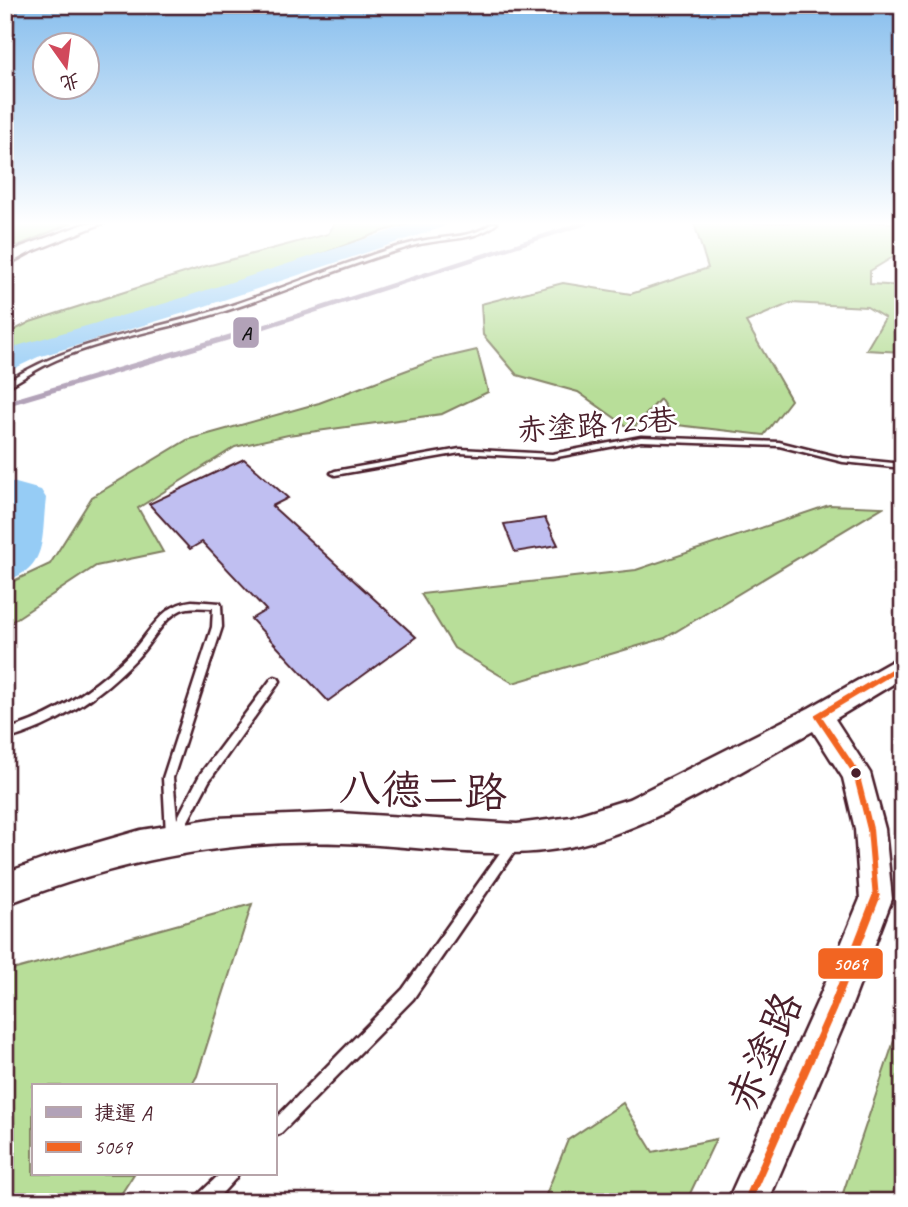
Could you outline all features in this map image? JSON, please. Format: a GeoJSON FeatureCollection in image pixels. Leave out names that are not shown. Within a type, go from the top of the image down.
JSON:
{"type":"FeatureCollection","features":[{"type":"Feature","properties":{"kind":"street"},"geometry":{"type":"LineString","coordinates":[[818,716],[903,665]]}},
{"type":"Feature","properties":{"kind":"street","name":"八德二路"},"geometry":{"type":"LineString","coordinates":[[5,889],[70,865],[142,845],[217,833],[340,828],[451,832],[517,839],[571,832],[635,811],[818,716]]}},
{"type":"Feature","properties":{"kind":"street","name":"赤塗路"},"geometry":{"type":"LineString","coordinates":[[747,1202],[832,1010],[876,900],[870,829],[856,773],[818,716]]}},
{"type":"Feature","properties":{"kind":"lane"},"geometry":{"type":"LineString","coordinates":[[5,386],[15,378],[75,351],[225,310],[307,279]]}},
{"type":"Feature","properties":{"kind":"lane","name":"赤塗路125巷"},"geometry":{"type":"LineString","coordinates":[[335,473],[460,451],[552,456],[641,439],[779,444],[843,460],[903,466]]}},
{"type":"Feature","properties":{"kind":"lane"},"geometry":{"type":"LineString","coordinates":[[5,735],[22,732],[77,702],[135,654],[160,620],[184,605],[217,605],[217,628],[168,778],[172,840]]}},
{"type":"Feature","properties":{"kind":"lane"},"geometry":{"type":"LineString","coordinates":[[172,840],[205,777],[275,681]]}},
{"type":"Feature","properties":{"kind":"lane"},"geometry":{"type":"LineString","coordinates":[[276,1128],[408,994],[517,839]]}},
{"type":"Feature","properties":{"kind":"lane"},"geometry":{"type":"LineString","coordinates":[[203,1202],[228,1176]]}},
{"type":"Feature","properties":{"kind":"green space"},"geometry":{"type":"Polygon","coordinates":[[[164,279],[254,279],[215,294],[5,353],[5,335],[30,322],[164,279]]]}},
{"type":"Feature","properties":{"kind":"green space"},"geometry":{"type":"Polygon","coordinates":[[[674,279],[870,279],[870,284],[903,286],[903,352],[866,350],[885,318],[867,307],[791,303],[746,322],[791,400],[764,435],[677,425],[660,399],[632,430],[578,392],[517,375],[483,335],[481,304],[563,283],[631,294],[674,279]]]}},
{"type":"Feature","properties":{"kind":"green space"},"geometry":{"type":"Polygon","coordinates":[[[477,350],[488,392],[442,414],[288,435],[235,447],[138,508],[163,552],[96,566],[5,626],[5,585],[50,564],[92,497],[187,440],[319,403],[434,360],[477,350]]]}},
{"type":"Feature","properties":{"kind":"green space"},"geometry":{"type":"Polygon","coordinates":[[[829,505],[883,507],[665,638],[513,683],[454,648],[421,594],[636,570],[829,505]]]}},
{"type":"Feature","properties":{"kind":"green space"},"geometry":{"type":"Polygon","coordinates":[[[252,904],[192,1084],[32,1084],[32,1176],[133,1176],[116,1202],[5,1202],[5,972],[252,904]]]}},
{"type":"Feature","properties":{"kind":"green space"},"geometry":{"type":"Polygon","coordinates":[[[903,1014],[903,1202],[840,1202],[903,1014]]]}},
{"type":"Feature","properties":{"kind":"green space"},"geometry":{"type":"Polygon","coordinates":[[[623,1103],[653,1152],[716,1139],[686,1202],[543,1202],[568,1140],[623,1103]]]}},
{"type":"Feature","properties":{"kind":"building"},"geometry":{"type":"Polygon","coordinates":[[[244,459],[288,498],[272,506],[416,637],[328,701],[251,619],[266,610],[202,542],[190,549],[149,504],[244,459]]]}},
{"type":"Feature","properties":{"kind":"building"},"geometry":{"type":"Polygon","coordinates":[[[545,518],[558,545],[515,552],[504,524],[545,518]]]}},
{"type":"Feature","properties":{"kind":"waterway"},"geometry":{"type":"LineString","coordinates":[[5,365],[29,351],[263,279]]}},
{"type":"Feature","properties":{"kind":"waterway"},"geometry":{"type":"LineString","coordinates":[[5,491],[29,498],[19,559],[5,567]]}},
{"type":"Feature","properties":{"kind":"metro line","name":"A"},"geometry":{"type":"LineString","coordinates":[[5,404],[180,354],[411,279]]}},
{"type":"Feature","properties":{"kind":"transit line","name":"5069"},"geometry":{"type":"LineString","coordinates":[[747,1202],[832,1010],[876,899],[870,829],[856,773],[818,716],[903,665]]}}]}
